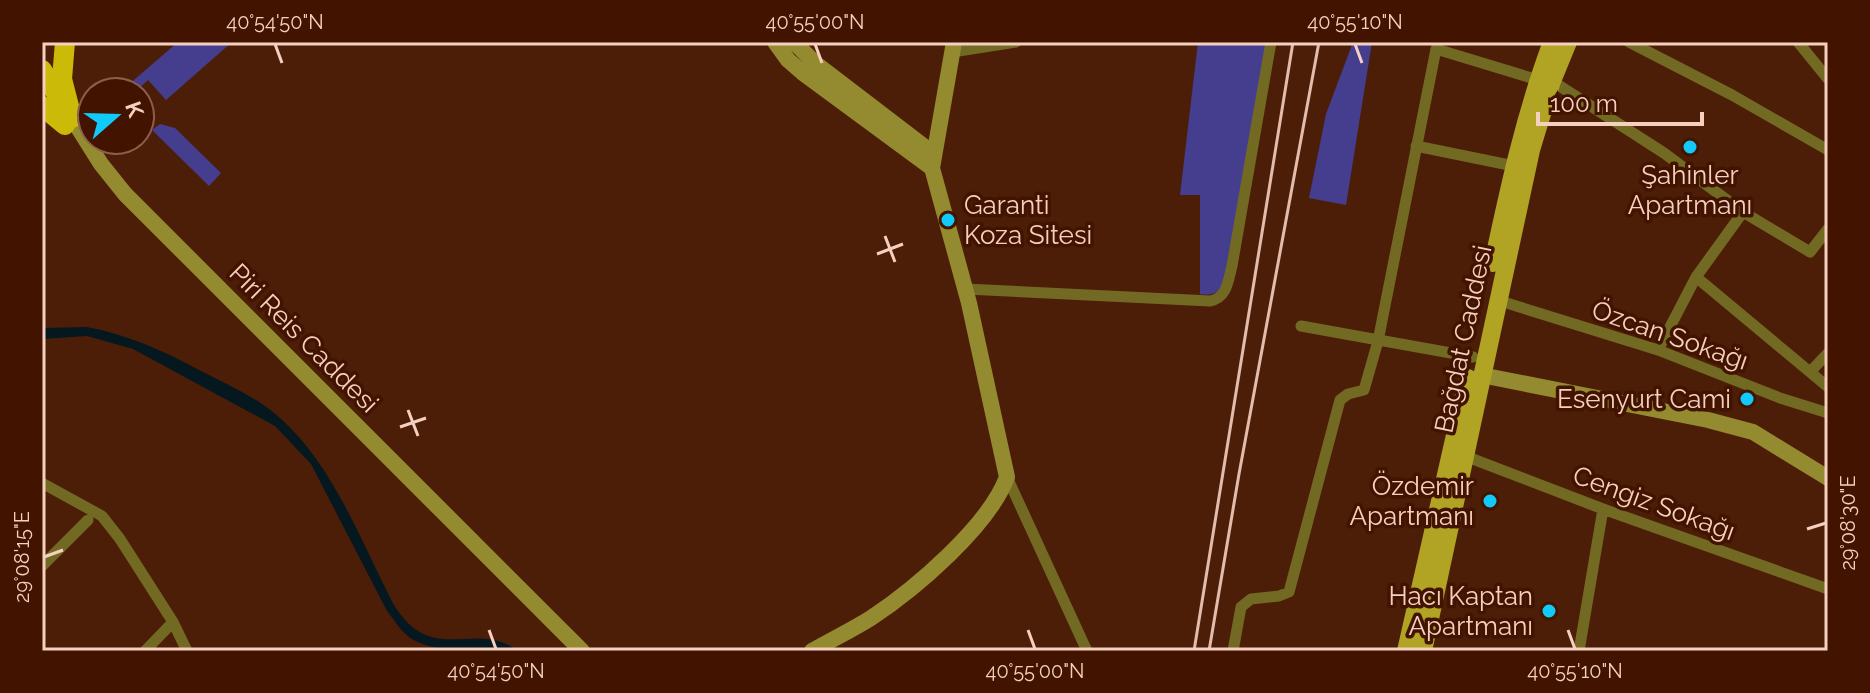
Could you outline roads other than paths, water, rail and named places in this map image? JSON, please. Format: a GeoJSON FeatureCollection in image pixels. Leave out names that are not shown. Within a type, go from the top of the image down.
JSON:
{"type":"FeatureCollection","features":[{"type":"Feature","properties":{"kind":"highway"},"geometry":{"type":"LineString","coordinates":[[65,42],[62,79],[68,122]]}},
{"type":"Feature","properties":{"kind":"highway"},"geometry":{"type":"LineString","coordinates":[[42,70],[68,122]]}},
{"type":"Feature","properties":{"kind":"highway"},"geometry":{"type":"LineString","coordinates":[[42,93],[68,122]]}},
{"type":"Feature","properties":{"kind":"highway"},"geometry":{"type":"LineString","coordinates":[[42,106],[68,122]]}},
{"type":"Feature","properties":{"kind":"main road"},"geometry":{"type":"LineString","coordinates":[[775,42],[788,60],[803,73],[933,161]]}},
{"type":"Feature","properties":{"kind":"main road"},"geometry":{"type":"LineString","coordinates":[[794,42],[933,161]]}},
{"type":"Feature","properties":{"kind":"main road","name":"Bağdat Caddesi"},"geometry":{"type":"LineString","coordinates":[[1406,651],[1477,366],[1497,300],[1552,42]]}},
{"type":"Feature","properties":{"kind":"main road","name":"Bağdat Caddesi"},"geometry":{"type":"LineString","coordinates":[[1423,651],[1465,456],[1477,366],[1514,166],[1545,80],[1568,42]]}},
{"type":"Feature","properties":{"kind":"main road"},"geometry":{"type":"LineString","coordinates":[[812,651],[872,617],[953,550],[976,528],[1000,497],[1007,477],[933,161],[953,47]]}},
{"type":"Feature","properties":{"kind":"main road","name":"Piri Reis Caddesi"},"geometry":{"type":"LineString","coordinates":[[68,122],[119,202],[341,416],[568,651]]}},
{"type":"Feature","properties":{"kind":"main road","name":"Piri Reis Caddesi"},"geometry":{"type":"LineString","coordinates":[[68,122],[125,194],[582,651]]}},
{"type":"Feature","properties":{"kind":"main road"},"geometry":{"type":"LineString","coordinates":[[1477,366],[1753,432],[1828,478]]}},
{"type":"Feature","properties":{"kind":"street"},"geometry":{"type":"LineString","coordinates":[[953,47],[1016,42]]}},
{"type":"Feature","properties":{"kind":"street"},"geometry":{"type":"LineString","coordinates":[[965,289],[1195,301],[1215,301],[1220,297],[1226,289],[1232,266],[1271,42]]}},
{"type":"Feature","properties":{"kind":"street"},"geometry":{"type":"LineString","coordinates":[[1629,42],[1732,95],[1828,150]]}},
{"type":"Feature","properties":{"kind":"street"},"geometry":{"type":"LineString","coordinates":[[1798,42],[1828,79]]}},
{"type":"Feature","properties":{"kind":"street"},"geometry":{"type":"LineString","coordinates":[[1233,651],[1241,607],[1245,601],[1289,592],[1340,400],[1348,394],[1364,390],[1378,341],[1436,49],[1545,80],[1664,153],[1743,212],[1810,252],[1828,229]]}},
{"type":"Feature","properties":{"kind":"street"},"geometry":{"type":"LineString","coordinates":[[1416,146],[1514,166]]}},
{"type":"Feature","properties":{"kind":"street"},"geometry":{"type":"LineString","coordinates":[[1658,350],[1696,277],[1743,212]]}},
{"type":"Feature","properties":{"kind":"street"},"geometry":{"type":"LineString","coordinates":[[1696,277],[1828,387]]}},
{"type":"Feature","properties":{"kind":"street","name":"Özcan Sokağı"},"geometry":{"type":"LineString","coordinates":[[1497,300],[1658,350],[1780,398],[1827,410]]}},
{"type":"Feature","properties":{"kind":"street"},"geometry":{"type":"LineString","coordinates":[[1301,326],[1378,341],[1477,366]]}},
{"type":"Feature","properties":{"kind":"street"},"geometry":{"type":"LineString","coordinates":[[1811,371],[1828,353]]}},
{"type":"Feature","properties":{"kind":"street","name":"Cengiz Sokağı"},"geometry":{"type":"LineString","coordinates":[[1465,456],[1828,589]]}},
{"type":"Feature","properties":{"kind":"street"},"geometry":{"type":"LineString","coordinates":[[1007,477],[1087,651]]}},
{"type":"Feature","properties":{"kind":"street"},"geometry":{"type":"LineString","coordinates":[[42,483],[102,516],[173,622],[187,651]]}},
{"type":"Feature","properties":{"kind":"street"},"geometry":{"type":"LineString","coordinates":[[1579,651],[1603,509]]}},
{"type":"Feature","properties":{"kind":"street"},"geometry":{"type":"LineString","coordinates":[[42,566],[88,520]]}},
{"type":"Feature","properties":{"kind":"street"},"geometry":{"type":"LineString","coordinates":[[145,651],[173,622]]}},
{"type":"Feature","properties":{"kind":"water"},"geometry":{"type":"Polygon","coordinates":[[[87,327],[160,350],[242,392],[280,418],[299,437],[331,482],[394,605],[409,624],[439,639],[486,639],[502,642],[518,651],[449,650],[423,644],[408,636],[387,611],[311,464],[275,426],[133,349],[87,336],[42,339],[42,328],[87,327]]]}},
{"type":"Feature","properties":{"kind":"railway"},"geometry":{"type":"LineString","coordinates":[[1194,651],[1293,42]]}},
{"type":"Feature","properties":{"kind":"railway"},"geometry":{"type":"LineString","coordinates":[[1209,651],[1319,42]]}},
{"type":"Feature","properties":{"kind":"place","name":"Şahinler Apartmanı"},"geometry":{"type":"Point","coordinates":[1690,147]}},
{"type":"Feature","properties":{"kind":"place","name":"Garanti Koza Sitesi"},"geometry":{"type":"Point","coordinates":[948,220]}},
{"type":"Feature","properties":{"kind":"place","name":"Esenyurt Cami"},"geometry":{"type":"Point","coordinates":[1747,399]}},
{"type":"Feature","properties":{"kind":"place","name":"Özdemir Apartmanı"},"geometry":{"type":"Point","coordinates":[1490,501]}},
{"type":"Feature","properties":{"kind":"place","name":"Hacı Kaptan Apartmanı"},"geometry":{"type":"Point","coordinates":[1549,611]}}]}
